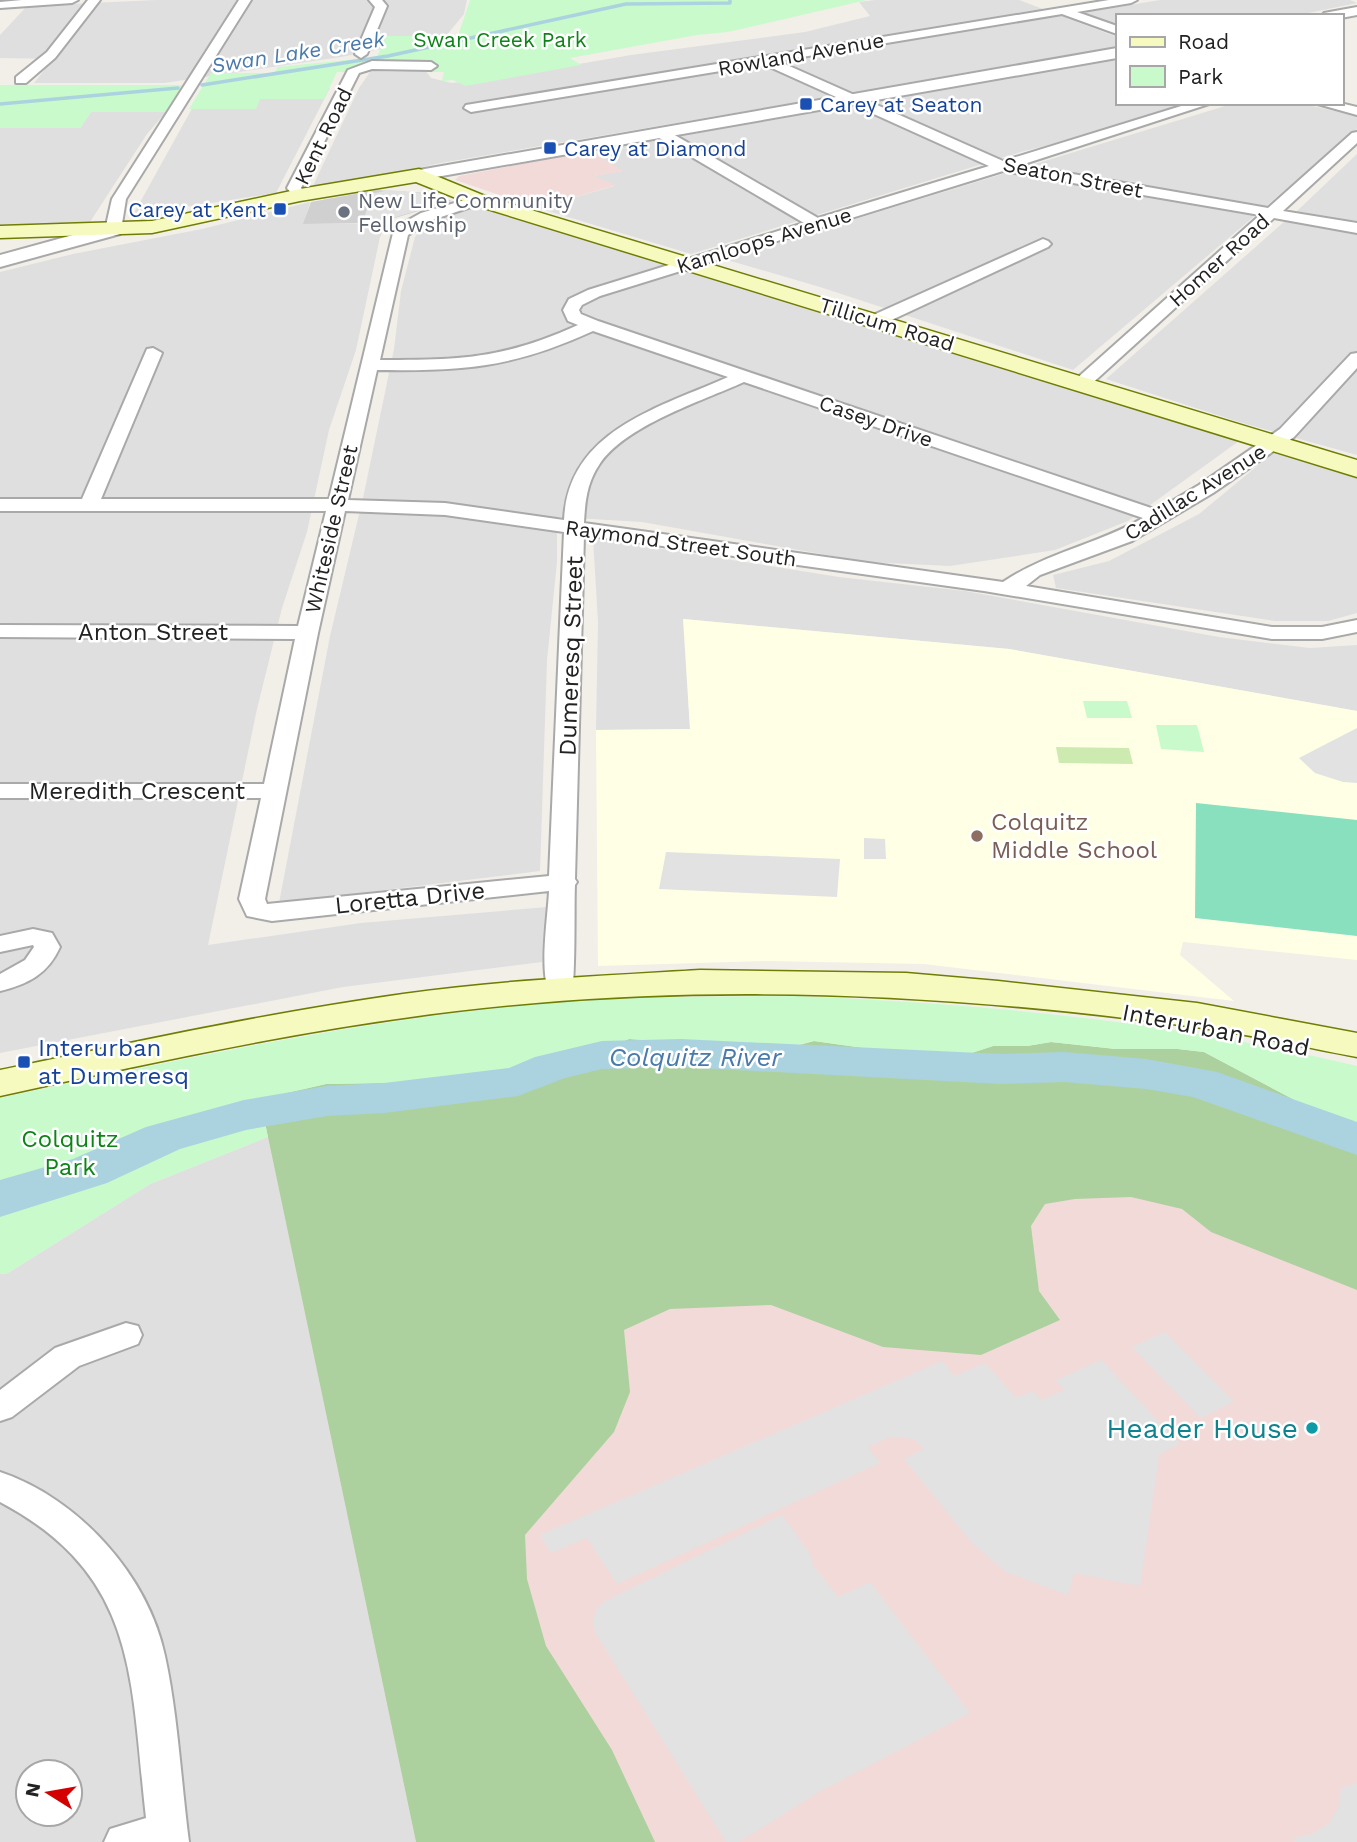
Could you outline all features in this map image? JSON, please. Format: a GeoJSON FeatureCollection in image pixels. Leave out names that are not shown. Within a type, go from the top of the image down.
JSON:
{"type":"FeatureCollection","features":[{"type":"Feature","properties":{"kind":"main road"},"geometry":{"type":"LineString","coordinates":[[6,232],[113,230],[187,221],[300,195],[419,175]]}},
{"type":"Feature","properties":{"kind":"main road","name":"Tillicum Road"},"geometry":{"type":"LineString","coordinates":[[419,175],[444,188],[478,200],[1357,469]]}},
{"type":"Feature","properties":{"kind":"main road"},"geometry":{"type":"LineString","coordinates":[[0,1083],[147,1051],[336,1016],[475,997],[561,989],[724,982],[906,985],[1197,1015],[1357,1045]]}},
{"type":"Feature","properties":{"kind":"main road","name":"Interurban Road"},"geometry":{"type":"LineString","coordinates":[[1075,1003],[1357,1059]]}},
{"type":"Feature","properties":{"kind":"street"},"geometry":{"type":"LineString","coordinates":[[0,5],[72,0]]}},
{"type":"Feature","properties":{"kind":"street"},"geometry":{"type":"LineString","coordinates":[[21,80],[51,55],[94,0]]}},
{"type":"Feature","properties":{"kind":"street"},"geometry":{"type":"LineString","coordinates":[[9,258],[33,257],[82,246],[101,239],[113,230],[119,200],[246,0]]}},
{"type":"Feature","properties":{"kind":"street"},"geometry":{"type":"LineString","coordinates":[[361,54],[381,6],[375,0]]}},
{"type":"Feature","properties":{"kind":"street"},"geometry":{"type":"LineString","coordinates":[[1034,0],[1116,30]]}},
{"type":"Feature","properties":{"kind":"street","name":"Rowland Avenue"},"geometry":{"type":"LineString","coordinates":[[471,108],[1131,0]]}},
{"type":"Feature","properties":{"kind":"street"},"geometry":{"type":"LineString","coordinates":[[419,175],[1116,53]]}},
{"type":"Feature","properties":{"kind":"street","name":"Seaton Street"},"geometry":{"type":"LineString","coordinates":[[765,61],[857,99],[1002,166],[1357,228]]}},
{"type":"Feature","properties":{"kind":"street","name":"Kent Road"},"geometry":{"type":"LineString","coordinates":[[300,195],[294,188],[324,124],[343,97],[354,70],[372,65],[431,66]]}},
{"type":"Feature","properties":{"kind":"street","name":"Kamloops Avenue"},"geometry":{"type":"LineString","coordinates":[[592,325],[575,317],[571,310],[575,302],[594,293],[1200,105]]}},
{"type":"Feature","properties":{"kind":"street"},"geometry":{"type":"LineString","coordinates":[[1329,105],[1357,111]]}},
{"type":"Feature","properties":{"kind":"street"},"geometry":{"type":"LineString","coordinates":[[660,133],[817,224]]}},
{"type":"Feature","properties":{"kind":"street","name":"Homer Road"},"geometry":{"type":"LineString","coordinates":[[1081,384],[1357,136]]}},
{"type":"Feature","properties":{"kind":"street","name":"Whiteside Street"},"geometry":{"type":"LineString","coordinates":[[256,910],[252,899],[307,633],[401,233],[407,226],[424,218],[478,200]]}},
{"type":"Feature","properties":{"kind":"street"},"geometry":{"type":"LineString","coordinates":[[6,232],[49,238],[43,246],[9,258]]}},
{"type":"Feature","properties":{"kind":"street"},"geometry":{"type":"LineString","coordinates":[[877,320],[1043,244]]}},
{"type":"Feature","properties":{"kind":"street"},"geometry":{"type":"LineString","coordinates":[[371,365],[463,364],[503,359],[525,353],[592,325]]}},
{"type":"Feature","properties":{"kind":"street","name":"Casey Drive"},"geometry":{"type":"LineString","coordinates":[[592,325],[1159,517]]}},
{"type":"Feature","properties":{"kind":"street"},"geometry":{"type":"LineString","coordinates":[[89,505],[153,353]]}},
{"type":"Feature","properties":{"kind":"street","name":"Cadillac Avenue"},"geometry":{"type":"LineString","coordinates":[[1007,589],[1033,571],[1125,537],[1272,444],[1287,433],[1357,358]]}},
{"type":"Feature","properties":{"kind":"street","name":"Dumeresq Street"},"geometry":{"type":"LineString","coordinates":[[561,989],[559,963],[564,882],[574,527],[575,499],[579,483],[593,458],[612,439],[744,376]]}},
{"type":"Feature","properties":{"kind":"street","name":"Raymond Street South"},"geometry":{"type":"LineString","coordinates":[[0,505],[336,505],[445,509],[1007,589],[1272,633],[1322,633],[1357,626]]}},
{"type":"Feature","properties":{"kind":"street","name":"Anton Street"},"geometry":{"type":"LineString","coordinates":[[0,631],[307,633]]}},
{"type":"Feature","properties":{"kind":"street","name":"Meredith Crescent"},"geometry":{"type":"LineString","coordinates":[[0,791],[274,791]]}},
{"type":"Feature","properties":{"kind":"street","name":"Loretta Drive"},"geometry":{"type":"LineString","coordinates":[[256,910],[272,914],[564,882]]}},
{"type":"Feature","properties":{"kind":"street"},"geometry":{"type":"LineString","coordinates":[[0,944],[33,937],[43,939],[47,947],[44,957],[34,967],[21,976],[0,983]]}},
{"type":"Feature","properties":{"kind":"street"},"geometry":{"type":"LineString","coordinates":[[0,1408],[67,1357],[126,1335]]}},
{"type":"Feature","properties":{"kind":"street"},"geometry":{"type":"LineString","coordinates":[[0,1486],[31,1502],[65,1527],[101,1560],[125,1600],[146,1654],[169,1837],[124,1842]]}},
{"type":"Feature","properties":{"kind":"shaded area"},"geometry":{"type":"Polygon","coordinates":[[[156,0],[467,0],[464,14],[446,36],[341,57],[164,83],[34,83],[53,59],[0,58],[0,35],[27,6],[156,0]]]}},
{"type":"Feature","properties":{"kind":"shaded area"},"geometry":{"type":"Polygon","coordinates":[[[1019,0],[1116,37],[1116,48],[441,163],[311,190],[359,88],[372,69],[425,70],[431,78],[452,83],[503,77],[631,55],[805,32],[870,16],[859,2],[1019,0]]]}},
{"type":"Feature","properties":{"kind":"shaded area"},"geometry":{"type":"Polygon","coordinates":[[[1160,0],[1350,0],[1357,3],[1304,14],[1116,14],[1116,26],[1081,13],[1160,0]]]}},
{"type":"Feature","properties":{"kind":"shaded area"},"geometry":{"type":"Polygon","coordinates":[[[1116,57],[1116,105],[1179,105],[1095,133],[1021,152],[691,254],[538,208],[614,186],[593,176],[622,171],[589,151],[1116,57]]]}},
{"type":"Feature","properties":{"kind":"shaded area"},"geometry":{"type":"Polygon","coordinates":[[[330,88],[276,193],[133,215],[195,103],[330,88]]]}},
{"type":"Feature","properties":{"kind":"shaded area"},"geometry":{"type":"Polygon","coordinates":[[[1228,105],[1308,105],[1357,116],[1357,129],[1073,370],[820,287],[724,259],[1228,105]]]}},
{"type":"Feature","properties":{"kind":"shaded area"},"geometry":{"type":"Polygon","coordinates":[[[91,112],[166,112],[147,134],[88,225],[0,225],[0,128],[80,128],[91,112]]]}},
{"type":"Feature","properties":{"kind":"shaded area"},"geometry":{"type":"Polygon","coordinates":[[[589,151],[623,171],[594,176],[616,185],[538,208],[455,180],[459,176],[589,151]]]}},
{"type":"Feature","properties":{"kind":"shaded area"},"geometry":{"type":"Polygon","coordinates":[[[1357,154],[1357,222],[1296,212],[1357,154]]]}},
{"type":"Feature","properties":{"kind":"shaded area"},"geometry":{"type":"Polygon","coordinates":[[[377,190],[429,193],[452,201],[378,223],[303,224],[311,202],[377,190]]]}},
{"type":"Feature","properties":{"kind":"shaded area"},"geometry":{"type":"Polygon","coordinates":[[[389,190],[428,194],[449,201],[376,223],[363,223],[371,194],[389,190]]]}},
{"type":"Feature","properties":{"kind":"shaded area"},"geometry":{"type":"Polygon","coordinates":[[[310,202],[304,224],[387,224],[380,237],[356,350],[329,430],[307,532],[282,608],[257,709],[208,945],[361,923],[547,907],[542,962],[343,987],[0,1053],[0,272],[73,254],[202,229],[310,202]]]}},
{"type":"Feature","properties":{"kind":"shaded area"},"geometry":{"type":"Polygon","coordinates":[[[480,205],[1239,441],[1128,521],[1055,550],[950,566],[866,562],[642,522],[557,517],[557,562],[547,660],[540,871],[279,903],[330,636],[363,498],[394,349],[401,291],[415,237],[425,225],[480,205]]]}},
{"type":"Feature","properties":{"kind":"shaded area"},"geometry":{"type":"Polygon","coordinates":[[[1285,221],[1357,234],[1357,455],[1239,422],[1106,379],[1285,221]]]}},
{"type":"Feature","properties":{"kind":"shaded area"},"geometry":{"type":"Polygon","coordinates":[[[1274,452],[1357,478],[1357,613],[1328,621],[1275,621],[1056,588],[1053,575],[1109,561],[1199,514],[1274,452]]]}},
{"type":"Feature","properties":{"kind":"shaded area"},"geometry":{"type":"Polygon","coordinates":[[[593,538],[839,577],[965,591],[1219,637],[1310,648],[1357,645],[1357,711],[1009,649],[684,619],[690,729],[596,730],[598,622],[593,538]]]}},
{"type":"Feature","properties":{"kind":"shaded area","name":"Colquitz Middle School"},"geometry":{"type":"Polygon","coordinates":[[[683,619],[1009,649],[1357,711],[1357,960],[1183,942],[1180,955],[1234,1001],[924,964],[768,961],[598,966],[596,730],[690,729],[683,619]]]}},
{"type":"Feature","properties":{"kind":"shaded area"},"geometry":{"type":"Polygon","coordinates":[[[1357,728],[1357,783],[1343,782],[1315,773],[1299,758],[1357,728]]]}},
{"type":"Feature","properties":{"kind":"shaded area"},"geometry":{"type":"Polygon","coordinates":[[[864,838],[885,839],[886,859],[864,859],[864,838]]]}},
{"type":"Feature","properties":{"kind":"shaded area"},"geometry":{"type":"Polygon","coordinates":[[[666,852],[840,859],[837,897],[659,889],[666,852]]]}},
{"type":"Feature","properties":{"kind":"shaded area"},"geometry":{"type":"Polygon","coordinates":[[[260,1099],[1357,1133],[1357,1842],[416,1842],[260,1099]]]}},
{"type":"Feature","properties":{"kind":"shaded area"},"geometry":{"type":"Polygon","coordinates":[[[268,1137],[416,1842],[0,1842],[0,1274],[8,1273],[150,1184],[268,1137]]]}},
{"type":"Feature","properties":{"kind":"shaded area"},"geometry":{"type":"Polygon","coordinates":[[[1165,1332],[1234,1402],[1200,1418],[1132,1347],[1165,1332]]]}},
{"type":"Feature","properties":{"kind":"shaded area"},"geometry":{"type":"Polygon","coordinates":[[[1101,1360],[1180,1444],[1159,1455],[1140,1586],[1074,1573],[1068,1595],[1006,1572],[972,1543],[904,1459],[924,1449],[915,1440],[902,1437],[889,1437],[868,1447],[880,1463],[617,1584],[587,1538],[551,1553],[540,1535],[942,1361],[955,1376],[985,1363],[1016,1398],[1033,1391],[1041,1400],[1064,1390],[1056,1380],[1101,1360]]]}},
{"type":"Feature","properties":{"kind":"shaded area"},"geometry":{"type":"Polygon","coordinates":[[[782,1515],[810,1554],[813,1565],[838,1597],[870,1582],[970,1713],[819,1792],[739,1842],[726,1842],[595,1632],[593,1620],[597,1608],[605,1601],[782,1515]]]}},
{"type":"Feature","properties":{"kind":"shaded area"},"geometry":{"type":"Polygon","coordinates":[[[1357,1783],[1357,1842],[1295,1842],[1294,1838],[1312,1834],[1329,1823],[1339,1807],[1341,1788],[1357,1783]]]}},
{"type":"Feature","properties":{"kind":"green space","name":"Swan Creek Park"},"geometry":{"type":"Polygon","coordinates":[[[470,0],[867,0],[728,32],[570,58],[581,65],[466,86],[453,80],[442,81],[444,72],[337,72],[324,99],[260,99],[256,109],[189,109],[211,73],[274,73],[278,67],[377,57],[386,36],[458,36],[470,0]]]}},
{"type":"Feature","properties":{"kind":"green space"},"geometry":{"type":"Polygon","coordinates":[[[0,85],[183,85],[166,112],[91,112],[80,128],[0,128],[0,85]]]}},
{"type":"Feature","properties":{"kind":"green space"},"geometry":{"type":"Polygon","coordinates":[[[1083,701],[1127,701],[1132,718],[1087,718],[1083,701]]]}},
{"type":"Feature","properties":{"kind":"green space"},"geometry":{"type":"Polygon","coordinates":[[[1156,725],[1197,725],[1204,752],[1161,749],[1156,725]]]}},
{"type":"Feature","properties":{"kind":"green space"},"geometry":{"type":"Polygon","coordinates":[[[1056,747],[1129,748],[1133,764],[1059,763],[1056,747]]]}},
{"type":"Feature","properties":{"kind":"green space"},"geometry":{"type":"Polygon","coordinates":[[[1196,803],[1357,820],[1357,936],[1195,918],[1196,803]]]}},
{"type":"Feature","properties":{"kind":"green space","name":"Colquitz Park"},"geometry":{"type":"Polygon","coordinates":[[[799,996],[940,1004],[1080,1017],[1219,1038],[1357,1066],[1357,1133],[1204,1052],[1178,1049],[1116,1049],[1051,1042],[1027,1046],[993,1046],[966,1055],[935,1058],[814,1041],[763,1055],[752,1055],[713,1044],[629,1039],[578,1059],[555,1063],[436,1082],[326,1084],[260,1099],[268,1137],[150,1184],[8,1273],[0,1274],[0,1098],[286,1039],[430,1016],[604,999],[799,996]]]}},
{"type":"Feature","properties":{"kind":"green space"},"geometry":{"type":"Polygon","coordinates":[[[629,1039],[713,1044],[763,1055],[814,1041],[935,1058],[965,1055],[993,1046],[1027,1046],[1051,1042],[1116,1049],[1178,1049],[1204,1052],[1357,1133],[1357,1290],[1211,1232],[1182,1209],[1131,1197],[1075,1199],[1045,1204],[1031,1226],[1039,1291],[1060,1320],[981,1355],[883,1347],[771,1305],[670,1309],[624,1330],[630,1392],[614,1432],[525,1535],[527,1579],[546,1646],[612,1750],[655,1842],[416,1842],[260,1099],[326,1084],[436,1082],[555,1063],[578,1059],[629,1039]]]}},
{"type":"Feature","properties":{"kind":"waterway","name":"Swan Lake Creek"},"geometry":{"type":"LineString","coordinates":[[202,85],[388,56],[626,4],[730,3],[730,0]]}},
{"type":"Feature","properties":{"kind":"waterway","name":"Swan Lake Creek"},"geometry":{"type":"LineString","coordinates":[[0,104],[178,88]]}},
{"type":"Feature","properties":{"kind":"waterway","name":"Colquitz River"},"geometry":{"type":"LineString","coordinates":[[0,1200],[20,1191],[90,1171],[163,1138],[244,1115],[327,1101],[384,1098],[518,1081],[551,1067],[602,1055],[681,1053],[1001,1069],[1064,1067],[1146,1074],[1201,1083],[1357,1139]]}},
{"type":"Feature","properties":{"kind":"place","name":"Carey at Seaton"},"geometry":{"type":"Point","coordinates":[806,104]}},
{"type":"Feature","properties":{"kind":"place","name":"Carey at Diamond"},"geometry":{"type":"Point","coordinates":[550,148]}},
{"type":"Feature","properties":{"kind":"place","name":"Carey at Kent"},"geometry":{"type":"Point","coordinates":[280,209]}},
{"type":"Feature","properties":{"kind":"place","name":"New Life Community Fellowship"},"geometry":{"type":"Point","coordinates":[344,212]}},
{"type":"Feature","properties":{"kind":"place","name":"Colquitz Middle School"},"geometry":{"type":"Point","coordinates":[977,836]}},
{"type":"Feature","properties":{"kind":"place","name":"Interurban at Dumeresq"},"geometry":{"type":"Point","coordinates":[24,1062]}},
{"type":"Feature","properties":{"kind":"place","name":"Header House"},"geometry":{"type":"Point","coordinates":[1312,1428]}}]}
